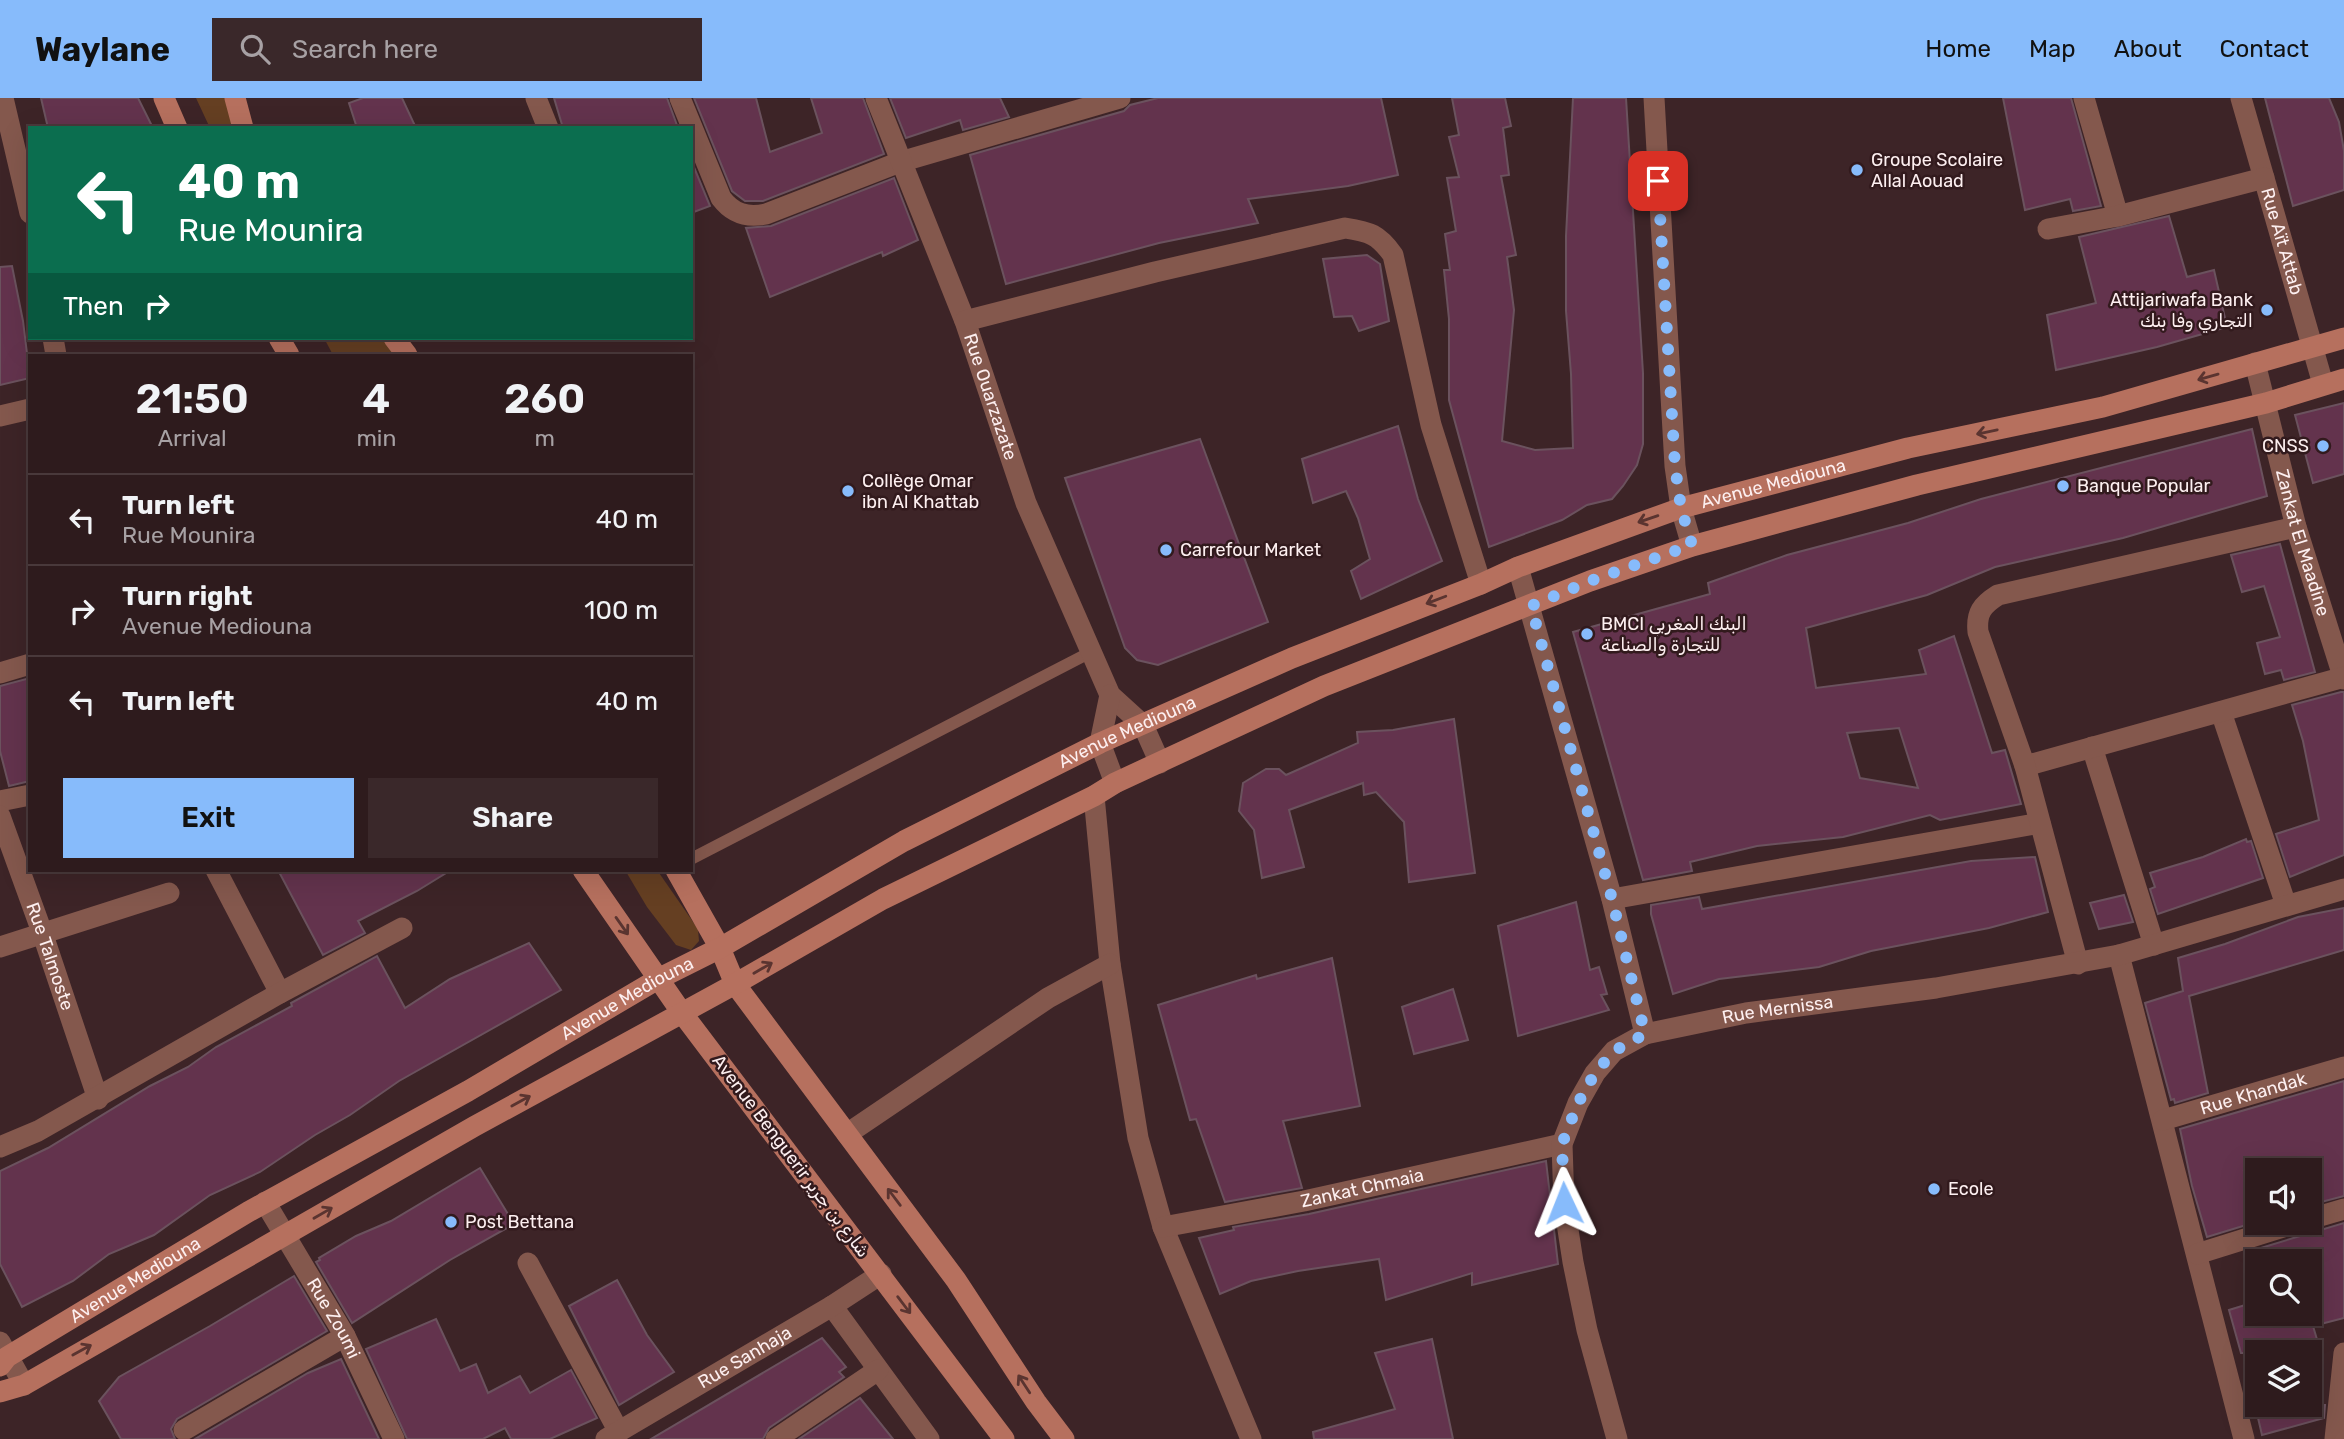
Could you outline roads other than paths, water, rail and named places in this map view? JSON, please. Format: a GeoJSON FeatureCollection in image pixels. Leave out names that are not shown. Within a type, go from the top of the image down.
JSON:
{"type":"FeatureCollection","features":[{"type":"Feature","properties":{"kind":"street"},"geometry":{"type":"LineString","coordinates":[[3,98],[28,204]]}},
{"type":"Feature","properties":{"kind":"street"},"geometry":{"type":"LineString","coordinates":[[164,98],[176,126]]}},
{"type":"Feature","properties":{"kind":"street"},"geometry":{"type":"LineString","coordinates":[[235,98],[242,126]]}},
{"type":"Feature","properties":{"kind":"street"},"geometry":{"type":"LineString","coordinates":[[536,98],[547,126]]}},
{"type":"Feature","properties":{"kind":"street"},"geometry":{"type":"LineString","coordinates":[[680,98],[692,126]]}},
{"type":"Feature","properties":{"kind":"street","name":"Rue Ouarzazate"},"geometry":{"type":"LineString","coordinates":[[876,98],[965,321],[1026,503],[1110,695],[1143,724],[1160,763]]}},
{"type":"Feature","properties":{"kind":"street"},"geometry":{"type":"LineString","coordinates":[[1654,98],[1673,441],[1681,508],[1692,545]]}},
{"type":"Feature","properties":{"kind":"street"},"geometry":{"type":"LineString","coordinates":[[2084,98],[2118,216]]}},
{"type":"Feature","properties":{"kind":"street","name":"Rue Aït Attab"},"geometry":{"type":"LineString","coordinates":[[2241,98],[2323,384]]}},
{"type":"Feature","properties":{"kind":"street"},"geometry":{"type":"LineString","coordinates":[[693,129],[727,206],[739,214],[752,217],[900,162],[1110,99]]}},
{"type":"Feature","properties":{"kind":"street"},"geometry":{"type":"LineString","coordinates":[[2048,229],[2118,216],[2264,178]]}},
{"type":"Feature","properties":{"kind":"street"},"geometry":{"type":"LineString","coordinates":[[965,321],[1155,272],[1345,228],[1370,232],[1383,241],[1393,255],[1431,425],[1481,584]]}},
{"type":"Feature","properties":{"kind":"street","name":"Avenue Mediouna"},"geometry":{"type":"LineString","coordinates":[[2,1355],[265,1202],[468,1091],[658,979],[720,948],[904,841],[1100,743],[1292,658],[1518,567],[1681,508],[1908,448],[2103,407],[2344,338]]}},
{"type":"Feature","properties":{"kind":"street"},"geometry":{"type":"LineString","coordinates":[[396,340],[406,354]]}},
{"type":"Feature","properties":{"kind":"street","name":"Zankat El Maadine"},"geometry":{"type":"LineString","coordinates":[[2255,363],[2296,527],[2344,678]]}},
{"type":"Feature","properties":{"kind":"street","name":"Avenue Mediouna"},"geometry":{"type":"LineString","coordinates":[[0,1392],[24,1385],[475,1126],[736,984],[883,899],[1094,796],[1115,783],[1324,686],[1590,581],[1692,545],[1917,485],[2266,403],[2344,379]]}},
{"type":"Feature","properties":{"kind":"street"},"geometry":{"type":"LineString","coordinates":[[0,416],[28,409]]}},
{"type":"Feature","properties":{"kind":"street"},"geometry":{"type":"LineString","coordinates":[[2078,964],[2025,766],[1978,632],[1976,621],[1984,604],[1997,595],[2296,527]]}},
{"type":"Feature","properties":{"kind":"street"},"geometry":{"type":"LineString","coordinates":[[1518,567],[1612,899],[1645,1034]]}},
{"type":"Feature","properties":{"kind":"street"},"geometry":{"type":"LineString","coordinates":[[0,673],[28,665]]}},
{"type":"Feature","properties":{"kind":"street"},"geometry":{"type":"LineString","coordinates":[[2025,766],[2344,678]]}},
{"type":"Feature","properties":{"kind":"street"},"geometry":{"type":"LineString","coordinates":[[1110,695],[1100,743],[1115,783]]}},
{"type":"Feature","properties":{"kind":"street"},"geometry":{"type":"LineString","coordinates":[[2221,712],[2286,905]]}},
{"type":"Feature","properties":{"kind":"street"},"geometry":{"type":"LineString","coordinates":[[2092,747],[2154,944]]}},
{"type":"Feature","properties":{"kind":"street"},"geometry":{"type":"LineString","coordinates":[[0,801],[28,795]]}},
{"type":"Feature","properties":{"kind":"street"},"geometry":{"type":"LineString","coordinates":[[1094,796],[1110,964],[1138,1138],[1163,1227],[1251,1439]]}},
{"type":"Feature","properties":{"kind":"street","name":"Rue Talmoste"},"geometry":{"type":"LineString","coordinates":[[0,816],[97,1098]]}},
{"type":"Feature","properties":{"kind":"street"},"geometry":{"type":"LineString","coordinates":[[1612,899],[2040,823]]}},
{"type":"Feature","properties":{"kind":"street"},"geometry":{"type":"LineString","coordinates":[[217,872],[280,993]]}},
{"type":"Feature","properties":{"kind":"street","name":"Avenue Benguerir شارع بن جرير"},"geometry":{"type":"LineString","coordinates":[[584,872],[682,1013],[1004,1439]]}},
{"type":"Feature","properties":{"kind":"street"},"geometry":{"type":"LineString","coordinates":[[677,872],[720,948],[736,984],[956,1280],[1064,1439]]}},
{"type":"Feature","properties":{"kind":"street","name":"Rue Mernissa"},"geometry":{"type":"LineString","coordinates":[[1617,1439],[1587,1330],[1573,1262],[1564,1203],[1562,1144],[1578,1103],[1595,1073],[1614,1051],[1645,1034],[1745,1013],[1936,988],[2119,955],[2344,889]]}},
{"type":"Feature","properties":{"kind":"street"},"geometry":{"type":"LineString","coordinates":[[0,947],[169,893]]}},
{"type":"Feature","properties":{"kind":"street"},"geometry":{"type":"LineString","coordinates":[[0,1147],[38,1131],[280,993],[402,928]]}},
{"type":"Feature","properties":{"kind":"street"},"geometry":{"type":"LineString","coordinates":[[2119,955],[2245,1439]]}},
{"type":"Feature","properties":{"kind":"street"},"geometry":{"type":"LineString","coordinates":[[847,1134],[1048,998],[1110,964]]}},
{"type":"Feature","properties":{"kind":"street","name":"Rue Khandak"},"geometry":{"type":"LineString","coordinates":[[2163,1120],[2344,1067]]}},
{"type":"Feature","properties":{"kind":"street","name":"Zankat Chmaia"},"geometry":{"type":"LineString","coordinates":[[1163,1227],[1304,1201],[1562,1144]]}},
{"type":"Feature","properties":{"kind":"street","name":"Rue Zoumi"},"geometry":{"type":"LineString","coordinates":[[265,1202],[345,1336],[394,1439]]}},
{"type":"Feature","properties":{"kind":"street"},"geometry":{"type":"LineString","coordinates":[[2322,1215],[2344,1209]]}},
{"type":"Feature","properties":{"kind":"street"},"geometry":{"type":"LineString","coordinates":[[2197,1254],[2258,1235]]}},
{"type":"Feature","properties":{"kind":"street"},"geometry":{"type":"LineString","coordinates":[[528,1263],[612,1436]]}},
{"type":"Feature","properties":{"kind":"street","name":"Rue Sanhaja"},"geometry":{"type":"LineString","coordinates":[[612,1436],[832,1306],[881,1274]]}},
{"type":"Feature","properties":{"kind":"street"},"geometry":{"type":"LineString","coordinates":[[832,1306],[929,1439]]}},
{"type":"Feature","properties":{"kind":"street"},"geometry":{"type":"LineString","coordinates":[[184,1430],[345,1336]]}},
{"type":"Feature","properties":{"kind":"street"},"geometry":{"type":"LineString","coordinates":[[2335,1439],[2344,1353]]}},
{"type":"Feature","properties":{"kind":"street"},"geometry":{"type":"LineString","coordinates":[[2,1355],[24,1385]]}},
{"type":"Feature","properties":{"kind":"street"},"geometry":{"type":"LineString","coordinates":[[776,1439],[878,1370]]}},
{"type":"Feature","properties":{"kind":"lane"},"geometry":{"type":"LineString","coordinates":[[693,858],[1091,652]]}},
{"type":"Feature","properties":{"kind":"place","name":"Groupe Scolaire Allal Aouad"},"geometry":{"type":"Point","coordinates":[1857,170]}},
{"type":"Feature","properties":{"kind":"place","name":"Attijariwafa Bank التجاري وفا بنك"},"geometry":{"type":"Point","coordinates":[2267,310]}},
{"type":"Feature","properties":{"kind":"place","name":"CNSS"},"geometry":{"type":"Point","coordinates":[2323,446]}},
{"type":"Feature","properties":{"kind":"place","name":"Banque Popular"},"geometry":{"type":"Point","coordinates":[2063,486]}},
{"type":"Feature","properties":{"kind":"place","name":"Collège Omar ibn Al Khattab"},"geometry":{"type":"Point","coordinates":[848,491]}},
{"type":"Feature","properties":{"kind":"place","name":"Carrefour Market"},"geometry":{"type":"Point","coordinates":[1166,550]}},
{"type":"Feature","properties":{"kind":"place","name":"BMCI البنك المغربي للتجارة والصناعة"},"geometry":{"type":"Point","coordinates":[1587,634]}},
{"type":"Feature","properties":{"kind":"place","name":"Ecole"},"geometry":{"type":"Point","coordinates":[1934,1189]}},
{"type":"Feature","properties":{"kind":"place","name":"Post Bettana"},"geometry":{"type":"Point","coordinates":[451,1222]}}]}
